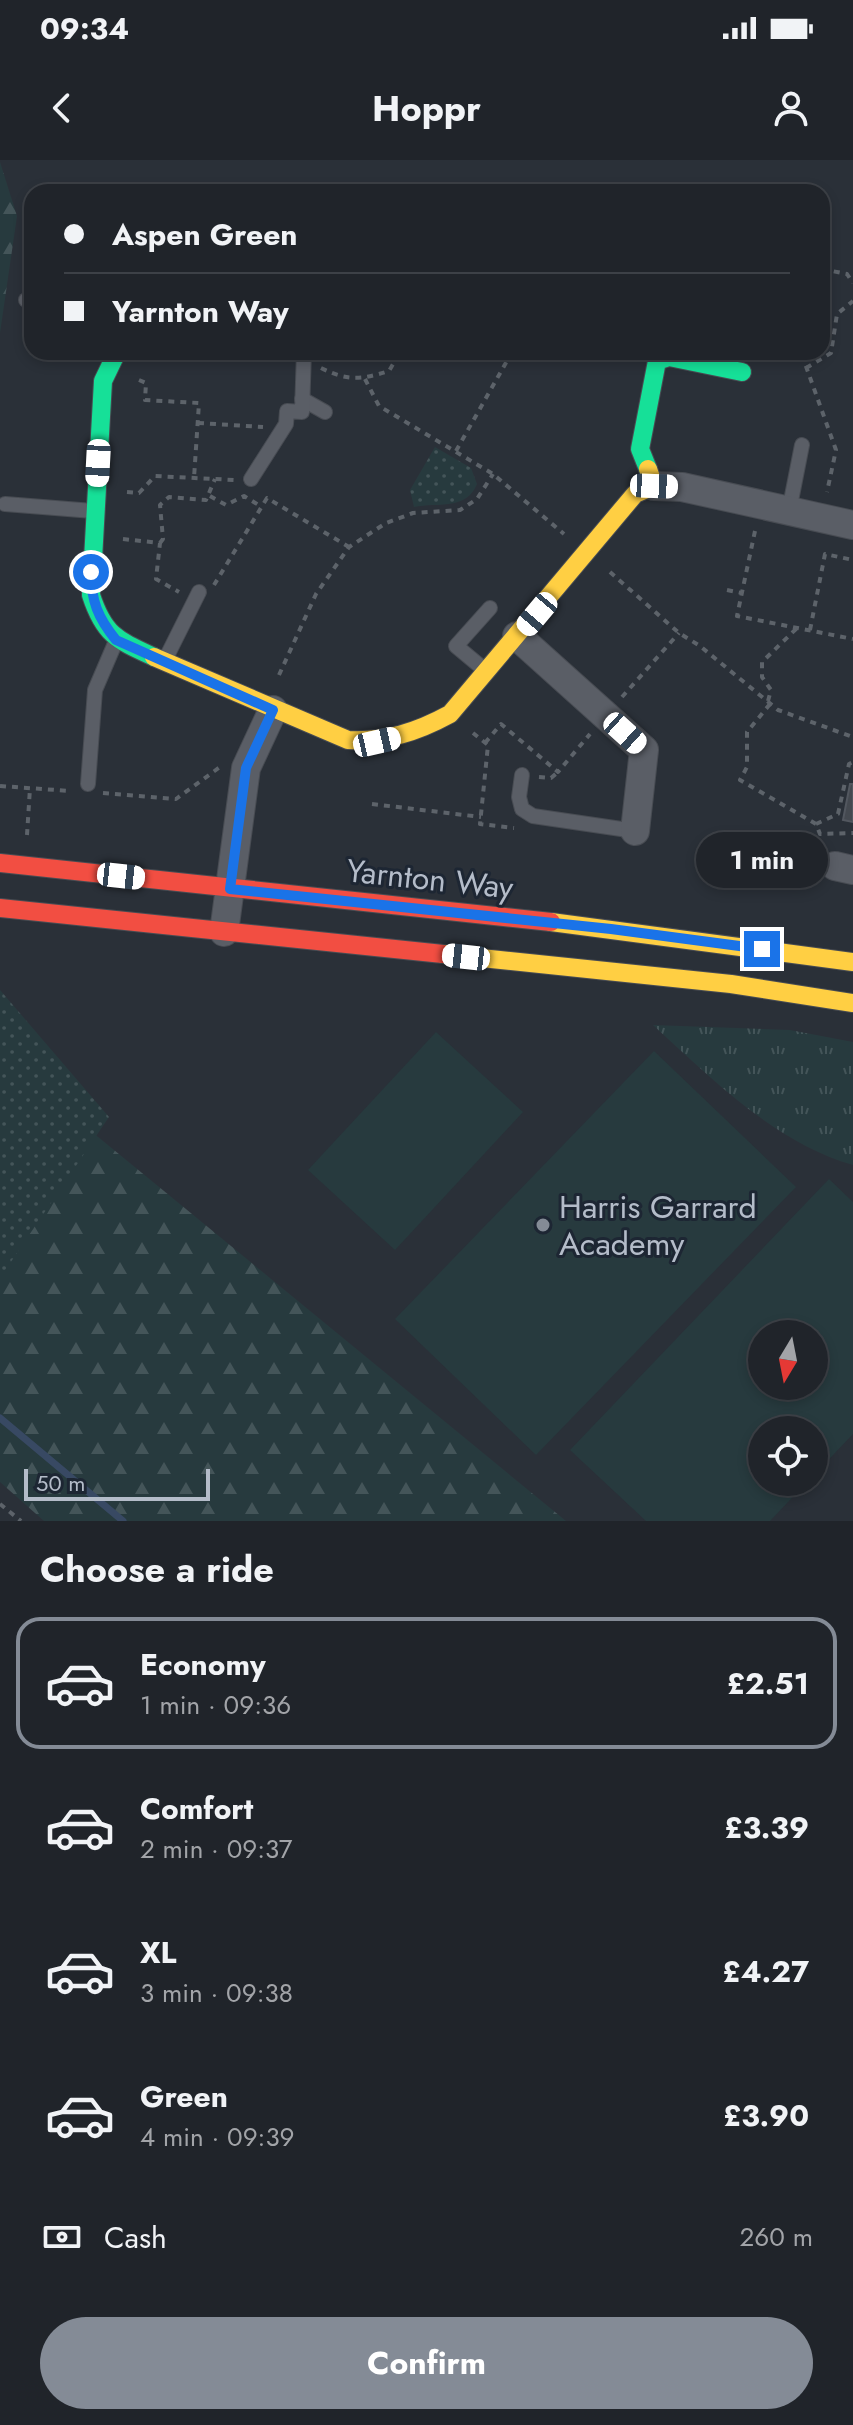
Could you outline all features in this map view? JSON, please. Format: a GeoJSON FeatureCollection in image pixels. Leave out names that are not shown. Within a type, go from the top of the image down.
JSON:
{"type":"FeatureCollection","features":[{"type":"Feature","properties":{"kind":"street"},"geometry":{"type":"LineString","coordinates":[[113,360],[103,381],[93,536],[91,595],[99,619],[116,640],[348,740],[377,742],[425,728],[450,714],[635,494],[654,486],[682,487],[853,525]]}},
{"type":"Feature","properties":{"kind":"street"},"geometry":{"type":"LineString","coordinates":[[654,486],[640,449],[657,361],[660,360]]}},
{"type":"Feature","properties":{"kind":"street"},"geometry":{"type":"LineString","coordinates":[[684,360],[742,372]]}},
{"type":"Feature","properties":{"kind":"street"},"geometry":{"type":"LineString","coordinates":[[517,636],[644,750],[635,831]]}},
{"type":"Feature","properties":{"kind":"street"},"geometry":{"type":"LineString","coordinates":[[224,932],[246,768],[268,708]]}},
{"type":"Feature","properties":{"kind":"street","name":"Yarnton Way"},"geometry":{"type":"LineString","coordinates":[[0,863],[611,929],[853,962]]}},
{"type":"Feature","properties":{"kind":"street"},"geometry":{"type":"LineString","coordinates":[[0,908],[731,984],[853,1003]]}},
{"type":"Feature","properties":{"kind":"lane"},"geometry":{"type":"LineString","coordinates":[[251,486],[284,428],[287,411],[302,412],[304,360]]}},
{"type":"Feature","properties":{"kind":"lane"},"geometry":{"type":"LineString","coordinates":[[302,399],[325,412]]}},
{"type":"Feature","properties":{"kind":"lane"},"geometry":{"type":"LineString","coordinates":[[789,511],[802,445]]}},
{"type":"Feature","properties":{"kind":"lane"},"geometry":{"type":"LineString","coordinates":[[5,504],[95,511]]}},
{"type":"Feature","properties":{"kind":"lane"},"geometry":{"type":"LineString","coordinates":[[164,663],[197,596]]}},
{"type":"Feature","properties":{"kind":"lane"},"geometry":{"type":"LineString","coordinates":[[487,672],[456,646],[490,608]]}},
{"type":"Feature","properties":{"kind":"lane"},"geometry":{"type":"LineString","coordinates":[[88,784],[95,690],[116,640]]}},
{"type":"Feature","properties":{"kind":"lane"},"geometry":{"type":"LineString","coordinates":[[522,775],[519,797],[522,809],[533,816],[635,831]]}},
{"type":"Feature","properties":{"kind":"path"},"geometry":{"type":"LineString","coordinates":[[830,271],[847,274],[853,283]]}},
{"type":"Feature","properties":{"kind":"path"},"geometry":{"type":"LineString","coordinates":[[830,354],[837,314],[853,301]]}},
{"type":"Feature","properties":{"kind":"path"},"geometry":{"type":"LineString","coordinates":[[114,360],[146,383],[145,400],[199,403],[194,478]]}},
{"type":"Feature","properties":{"kind":"path"},"geometry":{"type":"LineString","coordinates":[[312,360],[350,380],[389,371],[395,360]]}},
{"type":"Feature","properties":{"kind":"path"},"geometry":{"type":"LineString","coordinates":[[456,451],[507,360]]}},
{"type":"Feature","properties":{"kind":"path"},"geometry":{"type":"LineString","coordinates":[[804,360],[836,450],[822,518]]}},
{"type":"Feature","properties":{"kind":"path"},"geometry":{"type":"LineString","coordinates":[[806,368],[819,360]]}},
{"type":"Feature","properties":{"kind":"path"},"geometry":{"type":"LineString","coordinates":[[365,379],[379,406],[493,474],[679,633],[700,646],[778,710],[853,737]]}},
{"type":"Feature","properties":{"kind":"path"},"geometry":{"type":"LineString","coordinates":[[198,423],[284,428]]}},
{"type":"Feature","properties":{"kind":"path"},"geometry":{"type":"LineString","coordinates":[[268,708],[316,594],[349,547],[386,523],[413,513],[460,510],[477,499],[493,474]]}},
{"type":"Feature","properties":{"kind":"path"},"geometry":{"type":"LineString","coordinates":[[96,490],[139,493],[155,476],[235,480],[251,486],[265,500],[349,547]]}},
{"type":"Feature","properties":{"kind":"path"},"geometry":{"type":"LineString","coordinates":[[215,479],[206,500],[169,497],[160,505],[163,539],[156,579],[197,596],[214,585],[265,500]]}},
{"type":"Feature","properties":{"kind":"path"},"geometry":{"type":"LineString","coordinates":[[210,496],[226,505],[244,496],[262,507]]}},
{"type":"Feature","properties":{"kind":"path"},"geometry":{"type":"LineString","coordinates":[[761,505],[737,616],[853,639]]}},
{"type":"Feature","properties":{"kind":"path"},"geometry":{"type":"LineString","coordinates":[[93,536],[160,543]]}},
{"type":"Feature","properties":{"kind":"path"},"geometry":{"type":"LineString","coordinates":[[810,630],[825,554],[853,560]]}},
{"type":"Feature","properties":{"kind":"path"},"geometry":{"type":"LineString","coordinates":[[727,590],[742,593]]}},
{"type":"Feature","properties":{"kind":"path"},"geometry":{"type":"LineString","coordinates":[[797,628],[762,662],[762,677],[771,690],[770,702],[747,732],[747,767],[740,780],[816,824],[820,834],[853,833]]}},
{"type":"Feature","properties":{"kind":"path"},"geometry":{"type":"LineString","coordinates":[[839,636],[841,629]]}},
{"type":"Feature","properties":{"kind":"path"},"geometry":{"type":"LineString","coordinates":[[485,743],[501,724],[558,772],[679,633]]}},
{"type":"Feature","properties":{"kind":"path"},"geometry":{"type":"LineString","coordinates":[[102,793],[176,799],[220,767],[254,750]]}},
{"type":"Feature","properties":{"kind":"path"},"geometry":{"type":"LineString","coordinates":[[816,824],[838,814],[849,764],[853,762]]}},
{"type":"Feature","properties":{"kind":"path"},"geometry":{"type":"LineString","coordinates":[[0,786],[73,791]]}},
{"type":"Feature","properties":{"kind":"path"},"geometry":{"type":"LineString","coordinates":[[26,849],[30,788]]}},
{"type":"Feature","properties":{"kind":"path"},"geometry":{"type":"LineString","coordinates":[[372,804],[481,817]]}},
{"type":"Feature","properties":{"kind":"path"},"geometry":{"type":"LineString","coordinates":[[0,1504],[21,1521]]}},
{"type":"Feature","properties":{"kind":"green space"},"geometry":{"type":"Polygon","coordinates":[[[0,162],[17,216],[0,333],[0,162]]]}},
{"type":"Feature","properties":{"kind":"green space"},"geometry":{"type":"Polygon","coordinates":[[[435,447],[471,468],[477,484],[472,493],[459,502],[414,507],[410,490],[435,447]]]}},
{"type":"Feature","properties":{"kind":"green space"},"geometry":{"type":"Polygon","coordinates":[[[0,990],[109,1117],[0,1278],[0,990]]]}},
{"type":"Feature","properties":{"kind":"green space"},"geometry":{"type":"Polygon","coordinates":[[[653,1025],[790,1030],[853,1042],[853,1165],[824,1155],[771,1125],[721,1087],[653,1025]]]}},
{"type":"Feature","properties":{"kind":"green space"},"geometry":{"type":"Polygon","coordinates":[[[436,1032],[523,1112],[395,1250],[308,1170],[436,1032]]]}},
{"type":"Feature","properties":{"kind":"green space"},"geometry":{"type":"Polygon","coordinates":[[[654,1051],[796,1187],[536,1455],[395,1319],[654,1051]]]}},
{"type":"Feature","properties":{"kind":"green space"},"geometry":{"type":"Polygon","coordinates":[[[86,1127],[566,1521],[44,1521],[0,1482],[0,1277],[86,1127]]]}},
{"type":"Feature","properties":{"kind":"green space"},"geometry":{"type":"Polygon","coordinates":[[[829,1179],[853,1202],[853,1434],[828,1460],[828,1416],[748,1416],[748,1496],[794,1496],[770,1521],[646,1521],[570,1450],[829,1179]]]}},
{"type":"Feature","properties":{"kind":"building"},"geometry":{"type":"Polygon","coordinates":[[[850,784],[853,784],[853,822],[843,820],[850,784]]]}},
{"type":"Feature","properties":{"kind":"waterway"},"geometry":{"type":"LineString","coordinates":[[0,1418],[123,1521]]}},
{"type":"Feature","properties":{"kind":"traffic: fast"},"geometry":{"type":"LineString","coordinates":[[113,360],[103,381],[91,595],[101,619],[114,635],[154,657]]}},
{"type":"Feature","properties":{"kind":"traffic: fast"},"geometry":{"type":"LineString","coordinates":[[648,469],[640,449],[657,361],[660,360]]}},
{"type":"Feature","properties":{"kind":"traffic: fast"},"geometry":{"type":"LineString","coordinates":[[684,360],[742,372]]}},
{"type":"Feature","properties":{"kind":"traffic: slow"},"geometry":{"type":"LineString","coordinates":[[154,657],[348,740],[375,739],[413,731],[450,714],[635,494],[654,486],[648,469]]}},
{"type":"Feature","properties":{"kind":"traffic: slow"},"geometry":{"type":"LineString","coordinates":[[551,922],[853,962]]}},
{"type":"Feature","properties":{"kind":"traffic: slow"},"geometry":{"type":"LineString","coordinates":[[443,954],[731,984],[853,1003]]}},
{"type":"Feature","properties":{"kind":"traffic: jam"},"geometry":{"type":"LineString","coordinates":[[0,863],[551,922]]}},
{"type":"Feature","properties":{"kind":"traffic: jam"},"geometry":{"type":"LineString","coordinates":[[0,908],[443,954]]}},
{"type":"Feature","properties":{"kind":"place","name":"Harris Garrard Academy"},"geometry":{"type":"Point","coordinates":[543,1225]}},
{"type":"Feature","properties":{"kind":"route"},"geometry":{"type":"LineString","coordinates":[[91,572],[91,595],[99,619],[116,640],[273,710],[246,768],[230,889],[611,929],[762,949]]}}]}
